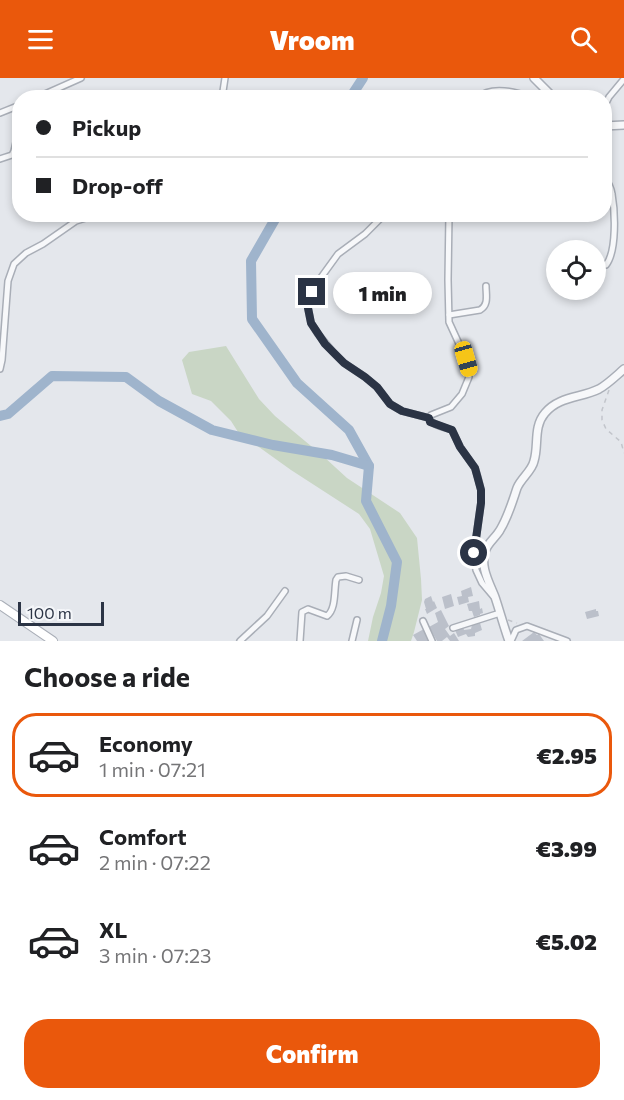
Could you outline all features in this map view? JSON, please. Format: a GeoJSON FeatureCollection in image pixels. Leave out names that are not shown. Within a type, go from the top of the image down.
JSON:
{"type":"FeatureCollection","features":[{"type":"Feature","properties":{"kind":"main road"},"geometry":{"type":"LineString","coordinates":[[0,605],[53,641]]}},
{"type":"Feature","properties":{"kind":"street"},"geometry":{"type":"LineString","coordinates":[[54,90],[81,78]]}},
{"type":"Feature","properties":{"kind":"street"},"geometry":{"type":"LineString","coordinates":[[534,78],[546,90]]}},
{"type":"Feature","properties":{"kind":"street"},"geometry":{"type":"LineString","coordinates":[[612,94],[624,80]]}},
{"type":"Feature","properties":{"kind":"street"},"geometry":{"type":"LineString","coordinates":[[606,265],[614,233],[612,192]]}},
{"type":"Feature","properties":{"kind":"street"},"geometry":{"type":"LineString","coordinates":[[0,369],[8,281],[14,264],[75,222]]}},
{"type":"Feature","properties":{"kind":"street"},"geometry":{"type":"LineString","coordinates":[[377,222],[338,254],[317,283],[309,300],[311,323],[333,352],[377,387],[390,404],[402,411],[429,418],[430,422],[452,430],[460,447],[475,468],[481,490],[474,553],[476,570],[482,583],[494,597]]}},
{"type":"Feature","properties":{"kind":"street"},"geometry":{"type":"LineString","coordinates":[[429,418],[451,407],[462,394],[469,377],[466,359],[449,322],[449,222]]}},
{"type":"Feature","properties":{"kind":"street"},"geometry":{"type":"LineString","coordinates":[[449,315],[484,308],[486,286]]}},
{"type":"Feature","properties":{"kind":"street"},"geometry":{"type":"LineString","coordinates":[[510,641],[486,576],[484,563],[486,550],[506,519],[522,478],[534,464],[540,419],[553,405],[598,390],[624,369]]}},
{"type":"Feature","properties":{"kind":"street"},"geometry":{"type":"LineString","coordinates":[[300,641],[302,612],[308,609],[330,615],[338,577],[346,576],[358,580]]}},
{"type":"Feature","properties":{"kind":"street"},"geometry":{"type":"LineString","coordinates":[[240,641],[267,616],[285,591]]}},
{"type":"Feature","properties":{"kind":"street"},"geometry":{"type":"LineString","coordinates":[[453,628],[501,617]]}},
{"type":"Feature","properties":{"kind":"street"},"geometry":{"type":"LineString","coordinates":[[352,641],[357,620]]}},
{"type":"Feature","properties":{"kind":"street"},"geometry":{"type":"LineString","coordinates":[[423,621],[432,641]]}},
{"type":"Feature","properties":{"kind":"street"},"geometry":{"type":"LineString","coordinates":[[510,641],[516,630],[527,626],[567,641]]}},
{"type":"Feature","properties":{"kind":"path"},"geometry":{"type":"LineString","coordinates":[[612,380],[602,410],[602,420],[606,429],[621,442],[624,453]]}},
{"type":"Feature","properties":{"kind":"path"},"geometry":{"type":"LineString","coordinates":[[501,617],[527,626]]}},
{"type":"Feature","properties":{"kind":"green space"},"geometry":{"type":"Polygon","coordinates":[[[226,346],[259,399],[275,416],[347,478],[400,513],[417,538],[422,600],[411,641],[368,641],[384,576],[370,529],[359,514],[238,432],[231,421],[211,401],[192,394],[182,360],[189,352],[226,346]]]}},
{"type":"Feature","properties":{"kind":"building"},"geometry":{"type":"Polygon","coordinates":[[[471,587],[473,596],[468,597],[469,602],[459,605],[457,597],[462,596],[461,591],[471,587]]]}},
{"type":"Feature","properties":{"kind":"building"},"geometry":{"type":"Polygon","coordinates":[[[451,594],[454,606],[445,609],[442,597],[451,594]]]}},
{"type":"Feature","properties":{"kind":"building"},"geometry":{"type":"Polygon","coordinates":[[[431,596],[437,608],[427,614],[424,602],[431,596]]]}},
{"type":"Feature","properties":{"kind":"building"},"geometry":{"type":"Polygon","coordinates":[[[479,601],[483,613],[474,617],[467,604],[479,601]]]}},
{"type":"Feature","properties":{"kind":"building"},"geometry":{"type":"Polygon","coordinates":[[[596,609],[599,616],[587,619],[585,612],[596,609]]]}},
{"type":"Feature","properties":{"kind":"building"},"geometry":{"type":"Polygon","coordinates":[[[441,610],[449,626],[445,629],[450,636],[454,633],[459,641],[450,641],[447,637],[442,641],[437,641],[429,627],[438,622],[435,613],[441,610]]]}},
{"type":"Feature","properties":{"kind":"building"},"geometry":{"type":"Polygon","coordinates":[[[480,623],[482,630],[475,633],[475,636],[468,637],[466,634],[458,637],[455,630],[463,627],[464,630],[471,629],[472,625],[480,623]]]}},
{"type":"Feature","properties":{"kind":"building"},"geometry":{"type":"Polygon","coordinates":[[[424,629],[429,641],[417,641],[413,635],[424,629]]]}},
{"type":"Feature","properties":{"kind":"building"},"geometry":{"type":"Polygon","coordinates":[[[534,632],[539,634],[544,641],[522,641],[534,632]]]}},
{"type":"Feature","properties":{"kind":"waterway"},"geometry":{"type":"LineString","coordinates":[[355,90],[363,78]]}},
{"type":"Feature","properties":{"kind":"waterway"},"geometry":{"type":"LineString","coordinates":[[273,222],[251,261],[252,319],[297,383],[349,430],[369,466],[366,501],[397,562],[391,606],[382,641]]}},
{"type":"Feature","properties":{"kind":"waterway"},"geometry":{"type":"LineString","coordinates":[[0,416],[8,414],[52,376],[126,377],[159,401],[212,430],[273,445],[332,455],[369,466]]}},
{"type":"Feature","properties":{"kind":"route"},"geometry":{"type":"LineString","coordinates":[[312,292],[308,308],[311,323],[325,344],[344,363],[377,387],[390,404],[402,411],[429,418],[430,422],[452,430],[460,447],[475,468],[481,490],[474,553]]}}]}
